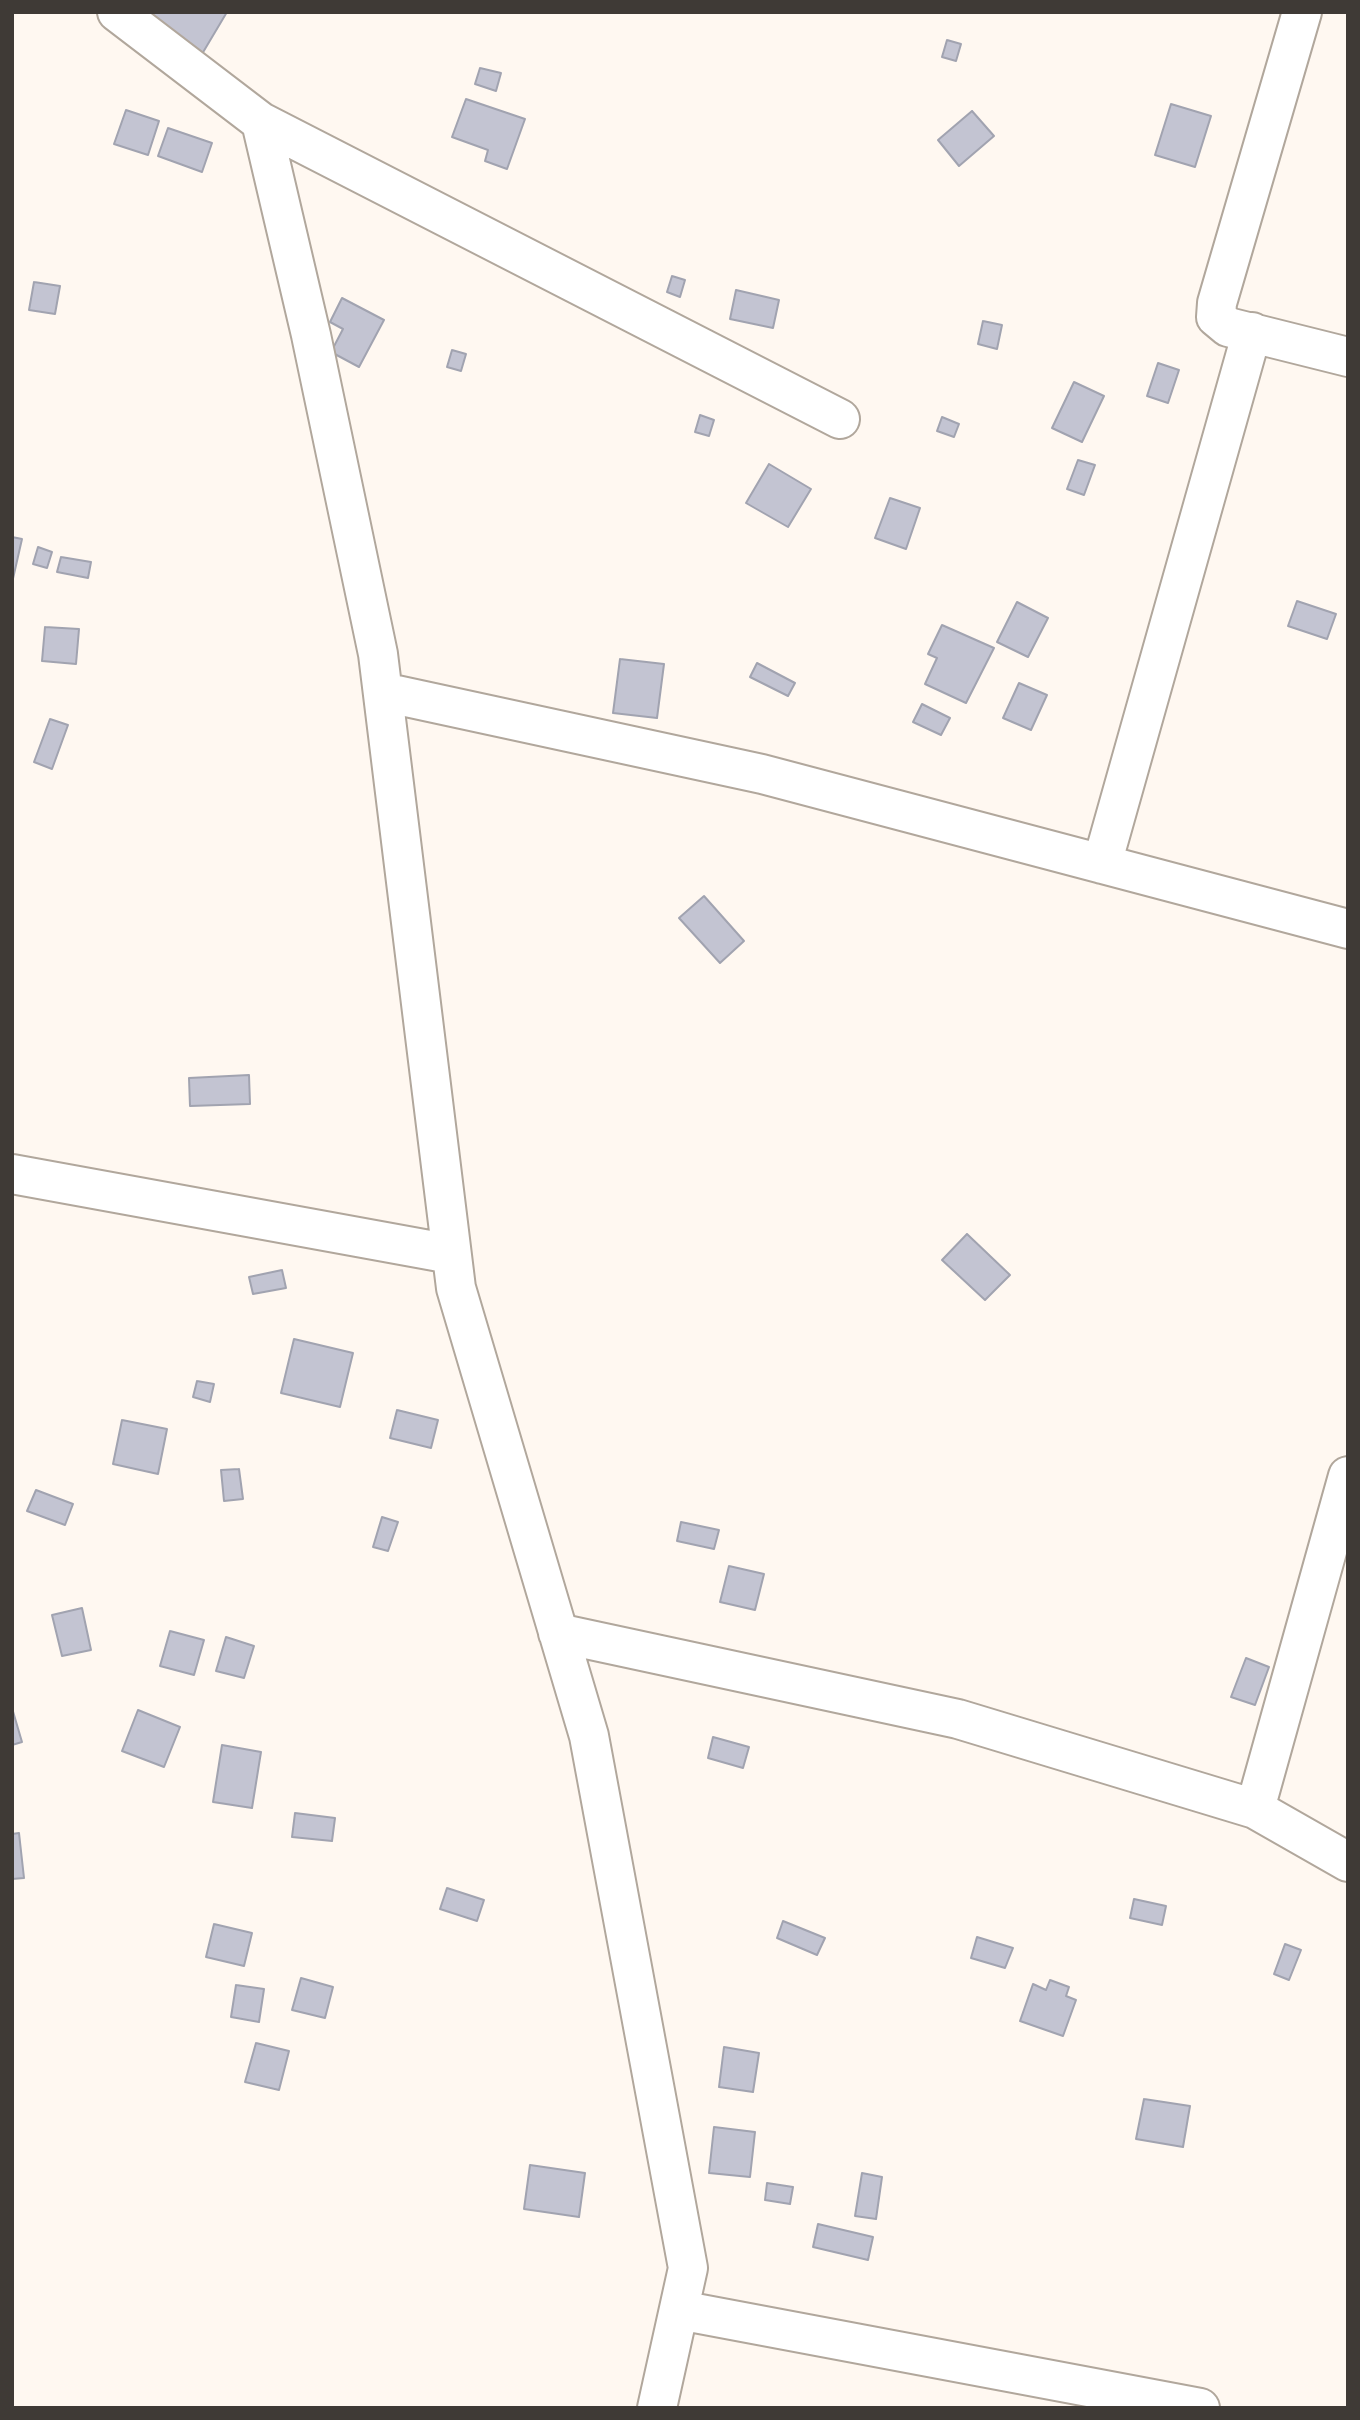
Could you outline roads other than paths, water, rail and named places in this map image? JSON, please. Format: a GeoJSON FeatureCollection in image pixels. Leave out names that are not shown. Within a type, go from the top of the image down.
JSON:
{"type":"FeatureCollection","features":[{"type":"Feature","properties":{"kind":"street"},"geometry":{"type":"LineString","coordinates":[[117,12],[261,122],[840,419]]}},
{"type":"Feature","properties":{"kind":"street"},"geometry":{"type":"LineString","coordinates":[[1302,12],[1217,303],[1216,317],[1228,327],[1348,357]]}},
{"type":"Feature","properties":{"kind":"street"},"geometry":{"type":"LineString","coordinates":[[261,122],[311,335],[378,654],[456,1287],[589,1736],[688,2268],[657,2408]]}},
{"type":"Feature","properties":{"kind":"street"},"geometry":{"type":"LineString","coordinates":[[1102,864],[1252,332]]}},
{"type":"Feature","properties":{"kind":"street"},"geometry":{"type":"LineString","coordinates":[[383,692],[762,774],[1348,929]]}},
{"type":"Feature","properties":{"kind":"street"},"geometry":{"type":"LineString","coordinates":[[12,1174],[451,1254]]}},
{"type":"Feature","properties":{"kind":"street"},"geometry":{"type":"LineString","coordinates":[[1255,1809],[1348,1476]]}},
{"type":"Feature","properties":{"kind":"street"},"geometry":{"type":"LineString","coordinates":[[558,1633],[958,1719],[1255,1809],[1348,1861]]}},
{"type":"Feature","properties":{"kind":"street"},"geometry":{"type":"LineString","coordinates":[[679,2310],[1127,2401],[1200,2408]]}}]}
